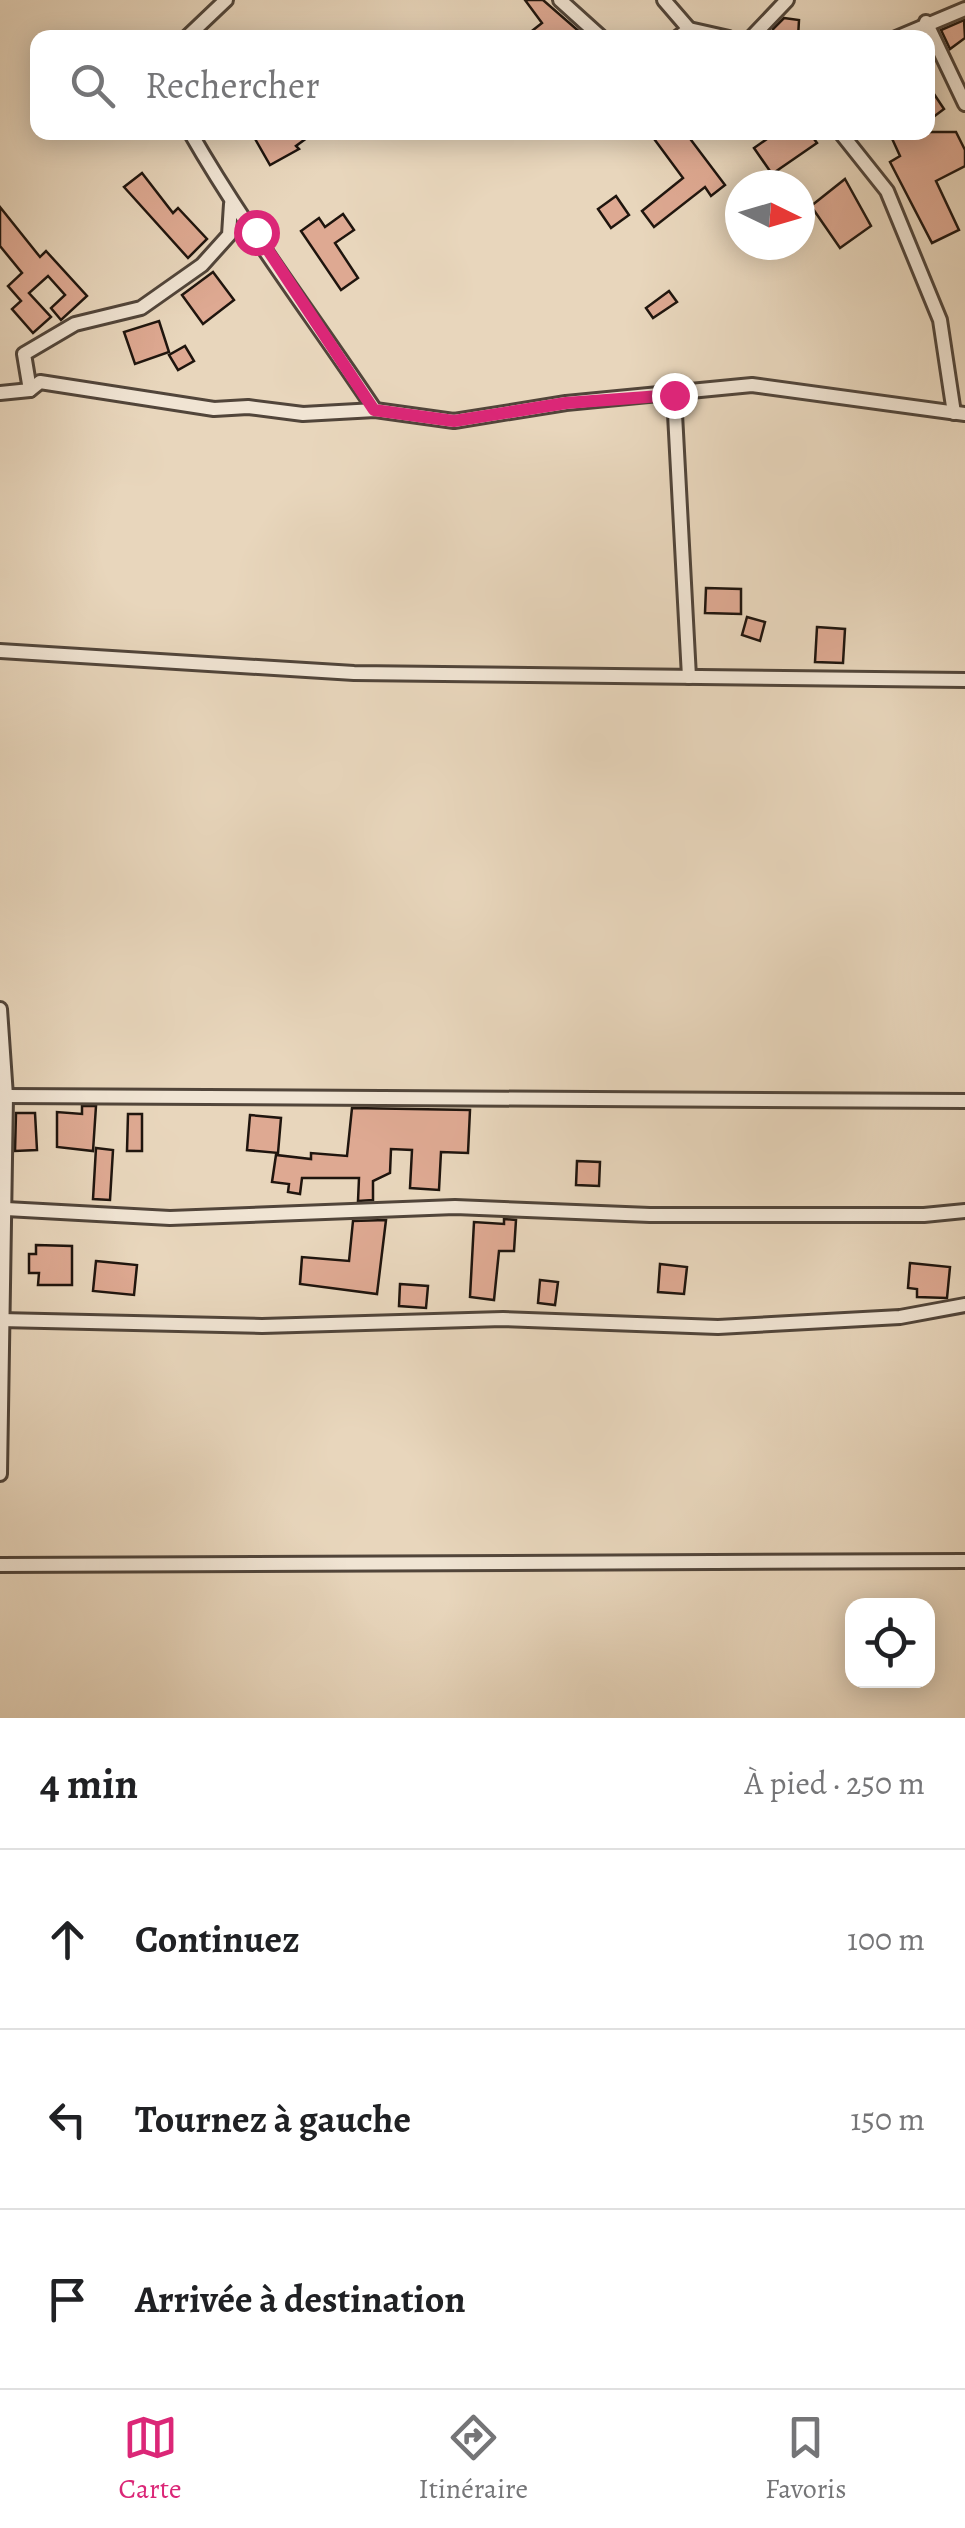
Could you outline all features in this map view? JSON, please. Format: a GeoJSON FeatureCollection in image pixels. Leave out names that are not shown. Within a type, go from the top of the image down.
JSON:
{"type":"FeatureCollection","features":[{"type":"Feature","properties":{"kind":"street"},"geometry":{"type":"LineString","coordinates":[[194,30],[226,0]]}},
{"type":"Feature","properties":{"kind":"street"},"geometry":{"type":"LineString","coordinates":[[560,0],[593,30]]}},
{"type":"Feature","properties":{"kind":"street"},"geometry":{"type":"LineString","coordinates":[[664,0],[680,30]]}},
{"type":"Feature","properties":{"kind":"street"},"geometry":{"type":"LineString","coordinates":[[758,30],[786,0]]}},
{"type":"Feature","properties":{"kind":"street"},"geometry":{"type":"LineString","coordinates":[[911,30],[965,8]]}},
{"type":"Feature","properties":{"kind":"street"},"geometry":{"type":"LineString","coordinates":[[926,22],[930,30]]}},
{"type":"Feature","properties":{"kind":"street"},"geometry":{"type":"LineString","coordinates":[[935,41],[965,104]]}},
{"type":"Feature","properties":{"kind":"street"},"geometry":{"type":"LineString","coordinates":[[195,140],[231,204],[256,232],[374,410]]}},
{"type":"Feature","properties":{"kind":"street"},"geometry":{"type":"LineString","coordinates":[[0,393],[30,390],[40,382],[214,409],[248,407],[304,414],[374,410],[454,421],[566,403],[752,385],[960,414],[940,320],[887,191],[846,140]]}},
{"type":"Feature","properties":{"kind":"street"},"geometry":{"type":"LineString","coordinates":[[30,390],[24,354],[75,324],[141,308],[202,265],[229,235],[231,204]]}},
{"type":"Feature","properties":{"kind":"street"},"geometry":{"type":"LineString","coordinates":[[674,395],[688,677]]}},
{"type":"Feature","properties":{"kind":"street"},"geometry":{"type":"LineString","coordinates":[[0,651],[354,672],[965,680]]}},
{"type":"Feature","properties":{"kind":"street"},"geometry":{"type":"LineString","coordinates":[[0,1010],[6,1096],[0,1474]]}},
{"type":"Feature","properties":{"kind":"street"},"geometry":{"type":"LineString","coordinates":[[6,1096],[965,1101]]}},
{"type":"Feature","properties":{"kind":"street"},"geometry":{"type":"LineString","coordinates":[[6,1210],[170,1218],[419,1208],[650,1215],[924,1215],[965,1211]]}},
{"type":"Feature","properties":{"kind":"street"},"geometry":{"type":"LineString","coordinates":[[3,1320],[262,1326],[503,1319],[718,1327],[900,1317],[965,1305]]}},
{"type":"Feature","properties":{"kind":"street"},"geometry":{"type":"LineString","coordinates":[[0,1565],[965,1560]]}},
{"type":"Feature","properties":{"kind":"building"},"geometry":{"type":"Polygon","coordinates":[[[525,0],[543,0],[577,30],[533,30],[542,23],[525,0]]]}},
{"type":"Feature","properties":{"kind":"building"},"geometry":{"type":"Polygon","coordinates":[[[784,18],[799,20],[798,30],[773,29],[784,18]]]}},
{"type":"Feature","properties":{"kind":"building"},"geometry":{"type":"Polygon","coordinates":[[[964,20],[965,38],[950,49],[941,30],[964,20]]]}},
{"type":"Feature","properties":{"kind":"building"},"geometry":{"type":"Polygon","coordinates":[[[935,96],[944,109],[935,116],[935,96]]]}},
{"type":"Feature","properties":{"kind":"building"},"geometry":{"type":"Polygon","coordinates":[[[935,132],[956,132],[965,150],[965,166],[936,181],[959,230],[932,243],[890,162],[900,156],[893,140],[935,140],[935,132]]]}},
{"type":"Feature","properties":{"kind":"building"},"geometry":{"type":"Polygon","coordinates":[[[256,140],[304,140],[296,146],[299,149],[270,165],[256,140]]]}},
{"type":"Feature","properties":{"kind":"building"},"geometry":{"type":"Polygon","coordinates":[[[655,140],[691,140],[725,185],[711,196],[705,187],[654,227],[642,211],[683,178],[655,140]]]}},
{"type":"Feature","properties":{"kind":"building"},"geometry":{"type":"Polygon","coordinates":[[[766,140],[817,143],[778,170],[769,170],[754,148],[766,140]]]}},
{"type":"Feature","properties":{"kind":"building"},"geometry":{"type":"Polygon","coordinates":[[[142,173],[173,213],[178,208],[207,239],[188,258],[124,187],[142,173]]]}},
{"type":"Feature","properties":{"kind":"building"},"geometry":{"type":"Polygon","coordinates":[[[845,179],[871,226],[840,248],[815,212],[815,203],[845,179]]]}},
{"type":"Feature","properties":{"kind":"building"},"geometry":{"type":"Polygon","coordinates":[[[616,196],[629,215],[611,228],[598,209],[616,196]]]}},
{"type":"Feature","properties":{"kind":"building"},"geometry":{"type":"Polygon","coordinates":[[[0,207],[40,257],[46,251],[87,296],[61,320],[51,308],[65,295],[48,276],[29,293],[51,317],[33,333],[12,309],[21,301],[8,286],[22,273],[0,246],[0,207]]]}},
{"type":"Feature","properties":{"kind":"building"},"geometry":{"type":"Polygon","coordinates":[[[343,214],[354,230],[335,243],[358,278],[341,290],[301,231],[319,218],[325,227],[343,214]]]}},
{"type":"Feature","properties":{"kind":"building"},"geometry":{"type":"Polygon","coordinates":[[[213,272],[234,300],[203,324],[182,295],[213,272]]]}},
{"type":"Feature","properties":{"kind":"building"},"geometry":{"type":"Polygon","coordinates":[[[669,291],[677,302],[653,318],[646,308],[669,291]]]}},
{"type":"Feature","properties":{"kind":"building"},"geometry":{"type":"Polygon","coordinates":[[[159,321],[169,352],[135,364],[124,332],[159,321]]]}},
{"type":"Feature","properties":{"kind":"building"},"geometry":{"type":"Polygon","coordinates":[[[185,346],[194,361],[178,370],[169,355],[185,346]]]}},
{"type":"Feature","properties":{"kind":"building"},"geometry":{"type":"Polygon","coordinates":[[[706,588],[741,589],[741,614],[705,613],[706,588]]]}},
{"type":"Feature","properties":{"kind":"building"},"geometry":{"type":"Polygon","coordinates":[[[747,617],[765,622],[760,641],[742,635],[747,617]]]}},
{"type":"Feature","properties":{"kind":"building"},"geometry":{"type":"Polygon","coordinates":[[[817,627],[845,629],[843,663],[815,662],[817,627]]]}},
{"type":"Feature","properties":{"kind":"building"},"geometry":{"type":"Polygon","coordinates":[[[82,1106],[96,1106],[93,1151],[57,1147],[57,1112],[82,1114],[82,1106]]]}},
{"type":"Feature","properties":{"kind":"building"},"geometry":{"type":"Polygon","coordinates":[[[352,1108],[470,1110],[468,1153],[441,1152],[439,1190],[410,1188],[412,1150],[391,1149],[390,1173],[373,1181],[373,1200],[358,1201],[359,1178],[302,1178],[300,1194],[288,1192],[289,1184],[272,1182],[276,1155],[311,1159],[311,1153],[347,1156],[352,1108]]]}},
{"type":"Feature","properties":{"kind":"building"},"geometry":{"type":"Polygon","coordinates":[[[16,1113],[35,1113],[37,1150],[15,1151],[16,1113]]]}},
{"type":"Feature","properties":{"kind":"building"},"geometry":{"type":"Polygon","coordinates":[[[128,1114],[142,1114],[142,1151],[127,1151],[128,1114]]]}},
{"type":"Feature","properties":{"kind":"building"},"geometry":{"type":"Polygon","coordinates":[[[250,1115],[281,1118],[278,1153],[247,1150],[250,1115]]]}},
{"type":"Feature","properties":{"kind":"building"},"geometry":{"type":"Polygon","coordinates":[[[96,1148],[113,1150],[110,1200],[93,1199],[96,1148]]]}},
{"type":"Feature","properties":{"kind":"building"},"geometry":{"type":"Polygon","coordinates":[[[577,1161],[600,1162],[599,1186],[576,1185],[577,1161]]]}},
{"type":"Feature","properties":{"kind":"building"},"geometry":{"type":"Polygon","coordinates":[[[504,1219],[516,1220],[514,1251],[499,1251],[494,1300],[470,1297],[474,1222],[504,1224],[504,1219]]]}},
{"type":"Feature","properties":{"kind":"building"},"geometry":{"type":"Polygon","coordinates":[[[386,1220],[377,1294],[300,1284],[302,1257],[349,1261],[353,1221],[386,1220]]]}},
{"type":"Feature","properties":{"kind":"building"},"geometry":{"type":"Polygon","coordinates":[[[36,1245],[72,1246],[72,1285],[38,1285],[39,1273],[29,1273],[29,1254],[36,1254],[36,1245]]]}},
{"type":"Feature","properties":{"kind":"building"},"geometry":{"type":"Polygon","coordinates":[[[96,1261],[137,1265],[134,1295],[93,1291],[96,1261]]]}},
{"type":"Feature","properties":{"kind":"building"},"geometry":{"type":"Polygon","coordinates":[[[910,1263],[950,1267],[947,1298],[917,1297],[917,1289],[908,1288],[910,1263]]]}},
{"type":"Feature","properties":{"kind":"building"},"geometry":{"type":"Polygon","coordinates":[[[660,1264],[687,1267],[684,1294],[658,1292],[660,1264]]]}},
{"type":"Feature","properties":{"kind":"building"},"geometry":{"type":"Polygon","coordinates":[[[540,1280],[558,1282],[555,1305],[538,1303],[540,1280]]]}},
{"type":"Feature","properties":{"kind":"building"},"geometry":{"type":"Polygon","coordinates":[[[400,1284],[428,1286],[426,1308],[399,1306],[400,1284]]]}},
{"type":"Feature","properties":{"kind":"route"},"geometry":{"type":"LineString","coordinates":[[256,232],[374,410],[454,421],[566,403],[674,395]]}}]}
